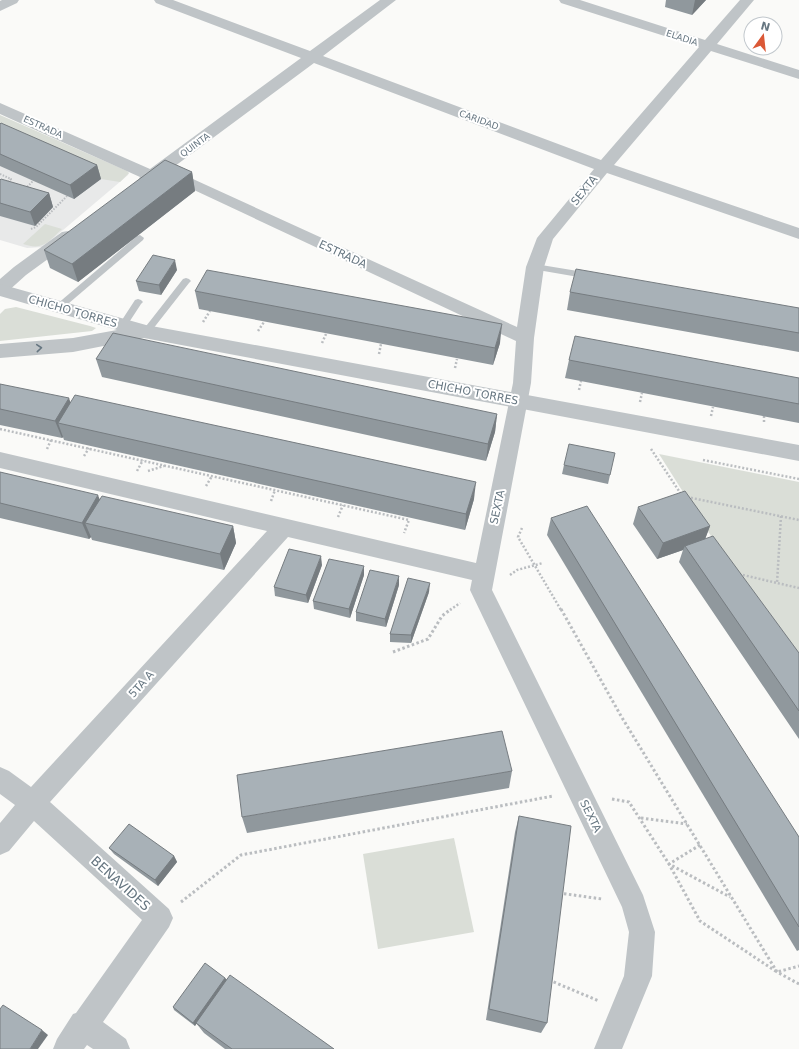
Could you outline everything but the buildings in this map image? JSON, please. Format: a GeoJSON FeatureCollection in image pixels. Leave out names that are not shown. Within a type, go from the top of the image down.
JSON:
{"type":"FeatureCollection","features":[{"type":"Feature","properties":{"kind":"street"},"geometry":{"type":"LineString","coordinates":[[0,7],[12,0]]}},
{"type":"Feature","properties":{"kind":"street","name":"CARIDAD"},"geometry":{"type":"LineString","coordinates":[[161,0],[604,167],[799,234]]}},
{"type":"Feature","properties":{"kind":"street","name":"QUINTA"},"geometry":{"type":"LineString","coordinates":[[133,189],[157,173],[389,0]]}},
{"type":"Feature","properties":{"kind":"street","name":"SEXTA"},"geometry":{"type":"LineString","coordinates":[[608,1049],[638,976],[642,932],[634,904],[481,590],[483,574],[522,383],[525,338],[535,267],[545,238],[747,0]]}},
{"type":"Feature","properties":{"kind":"street","name":"ELADIA"},"geometry":{"type":"LineString","coordinates":[[571,1],[707,46],[799,74]]}},
{"type":"Feature","properties":{"kind":"street","name":"ESTRADA"},"geometry":{"type":"LineString","coordinates":[[0,108],[157,173],[525,338]]}},
{"type":"Feature","properties":{"kind":"street"},"geometry":{"type":"LineString","coordinates":[[0,289],[20,271],[83,225]]}},
{"type":"Feature","properties":{"kind":"street","name":"CHICHO TORRES"},"geometry":{"type":"LineString","coordinates":[[0,289],[146,332],[799,453]]}},
{"type":"Feature","properties":{"kind":"street","name":"CHICHO TORRES"},"geometry":{"type":"LineString","coordinates":[[0,352],[73,345],[146,332]]}},
{"type":"Feature","properties":{"kind":"street"},"geometry":{"type":"LineString","coordinates":[[0,460],[483,574]]}},
{"type":"Feature","properties":{"kind":"street","name":"5TA A"},"geometry":{"type":"LineString","coordinates":[[0,842],[33,803],[284,527]]}},
{"type":"Feature","properties":{"kind":"street","name":"BENAVIDES"},"geometry":{"type":"LineString","coordinates":[[0,779],[33,803],[160,918],[83,1024],[67,1049]]}},
{"type":"Feature","properties":{"kind":"street"},"geometry":{"type":"LineString","coordinates":[[83,1024],[116,1049]]}},
{"type":"Feature","properties":{"kind":"lane"},"geometry":{"type":"LineString","coordinates":[[59,307],[140,238]]}},
{"type":"Feature","properties":{"kind":"lane"},"geometry":{"type":"LineString","coordinates":[[535,267],[597,277]]}},
{"type":"Feature","properties":{"kind":"lane"},"geometry":{"type":"LineString","coordinates":[[146,332],[186,281]]}},
{"type":"Feature","properties":{"kind":"lane"},"geometry":{"type":"LineString","coordinates":[[123,325],[138,302]]}},
{"type":"Feature","properties":{"kind":"path"},"geometry":{"type":"LineString","coordinates":[[0,174],[11,179],[5,184]]}},
{"type":"Feature","properties":{"kind":"path"},"geometry":{"type":"LineString","coordinates":[[24,190],[33,181]]}},
{"type":"Feature","properties":{"kind":"path"},"geometry":{"type":"LineString","coordinates":[[31,229],[36,228],[67,196]]}},
{"type":"Feature","properties":{"kind":"path"},"geometry":{"type":"LineString","coordinates":[[203,322],[210,311]]}},
{"type":"Feature","properties":{"kind":"path"},"geometry":{"type":"LineString","coordinates":[[257,333],[264,322]]}},
{"type":"Feature","properties":{"kind":"path"},"geometry":{"type":"LineString","coordinates":[[321,345],[326,334]]}},
{"type":"Feature","properties":{"kind":"path"},"geometry":{"type":"LineString","coordinates":[[378,356],[382,344]]}},
{"type":"Feature","properties":{"kind":"path"},"geometry":{"type":"LineString","coordinates":[[454,371],[457,358]]}},
{"type":"Feature","properties":{"kind":"path"},"geometry":{"type":"LineString","coordinates":[[0,430],[409,520]]}},
{"type":"Feature","properties":{"kind":"path"},"geometry":{"type":"LineString","coordinates":[[651,449],[687,503]]}},
{"type":"Feature","properties":{"kind":"path"},"geometry":{"type":"LineString","coordinates":[[136,474],[166,466]]}},
{"type":"Feature","properties":{"kind":"path"},"geometry":{"type":"LineString","coordinates":[[683,496],[799,520]]}},
{"type":"Feature","properties":{"kind":"path"},"geometry":{"type":"LineString","coordinates":[[777,583],[781,516]]}},
{"type":"Feature","properties":{"kind":"path"},"geometry":{"type":"LineString","coordinates":[[522,528],[518,537],[536,565],[621,716],[777,972]]}},
{"type":"Feature","properties":{"kind":"path"},"geometry":{"type":"LineString","coordinates":[[740,580],[735,574],[799,588]]}},
{"type":"Feature","properties":{"kind":"path"},"geometry":{"type":"LineString","coordinates":[[160,918],[241,855],[579,791],[629,802],[669,864],[700,921],[777,972],[799,984]]}},
{"type":"Feature","properties":{"kind":"path"},"geometry":{"type":"LineString","coordinates":[[640,818],[687,824]]}},
{"type":"Feature","properties":{"kind":"path"},"geometry":{"type":"LineString","coordinates":[[669,864],[700,845]]}},
{"type":"Feature","properties":{"kind":"path"},"geometry":{"type":"LineString","coordinates":[[669,864],[731,897]]}},
{"type":"Feature","properties":{"kind":"path"},"geometry":{"type":"LineString","coordinates":[[559,893],[634,904]]}},
{"type":"Feature","properties":{"kind":"path"},"geometry":{"type":"LineString","coordinates":[[777,972],[799,966]]}},
{"type":"Feature","properties":{"kind":"path"},"geometry":{"type":"LineString","coordinates":[[548,980],[624,1012]]}},
{"type":"Feature","properties":{"kind":"shaded area"},"geometry":{"type":"Polygon","coordinates":[[[0,115],[129,173],[120,182],[101,179],[6,138],[0,139],[0,115]]]}},
{"type":"Feature","properties":{"kind":"shaded area"},"geometry":{"type":"Polygon","coordinates":[[[0,116],[129,173],[43,247],[27,248],[0,240],[0,116]]]}},
{"type":"Feature","properties":{"kind":"shaded area"},"geometry":{"type":"Polygon","coordinates":[[[45,224],[62,229],[49,241],[40,246],[23,244],[45,224]]]}},
{"type":"Feature","properties":{"kind":"shaded area"},"geometry":{"type":"Polygon","coordinates":[[[16,307],[96,328],[92,331],[0,341],[0,314],[5,309],[16,307]]]}},
{"type":"Feature","properties":{"kind":"shaded area"},"geometry":{"type":"Polygon","coordinates":[[[659,454],[799,482],[799,661],[735,574],[659,454]]]}},
{"type":"Feature","properties":{"kind":"shaded area"},"geometry":{"type":"Polygon","coordinates":[[[454,838],[474,932],[378,949],[363,854],[454,838]]]}}]}
